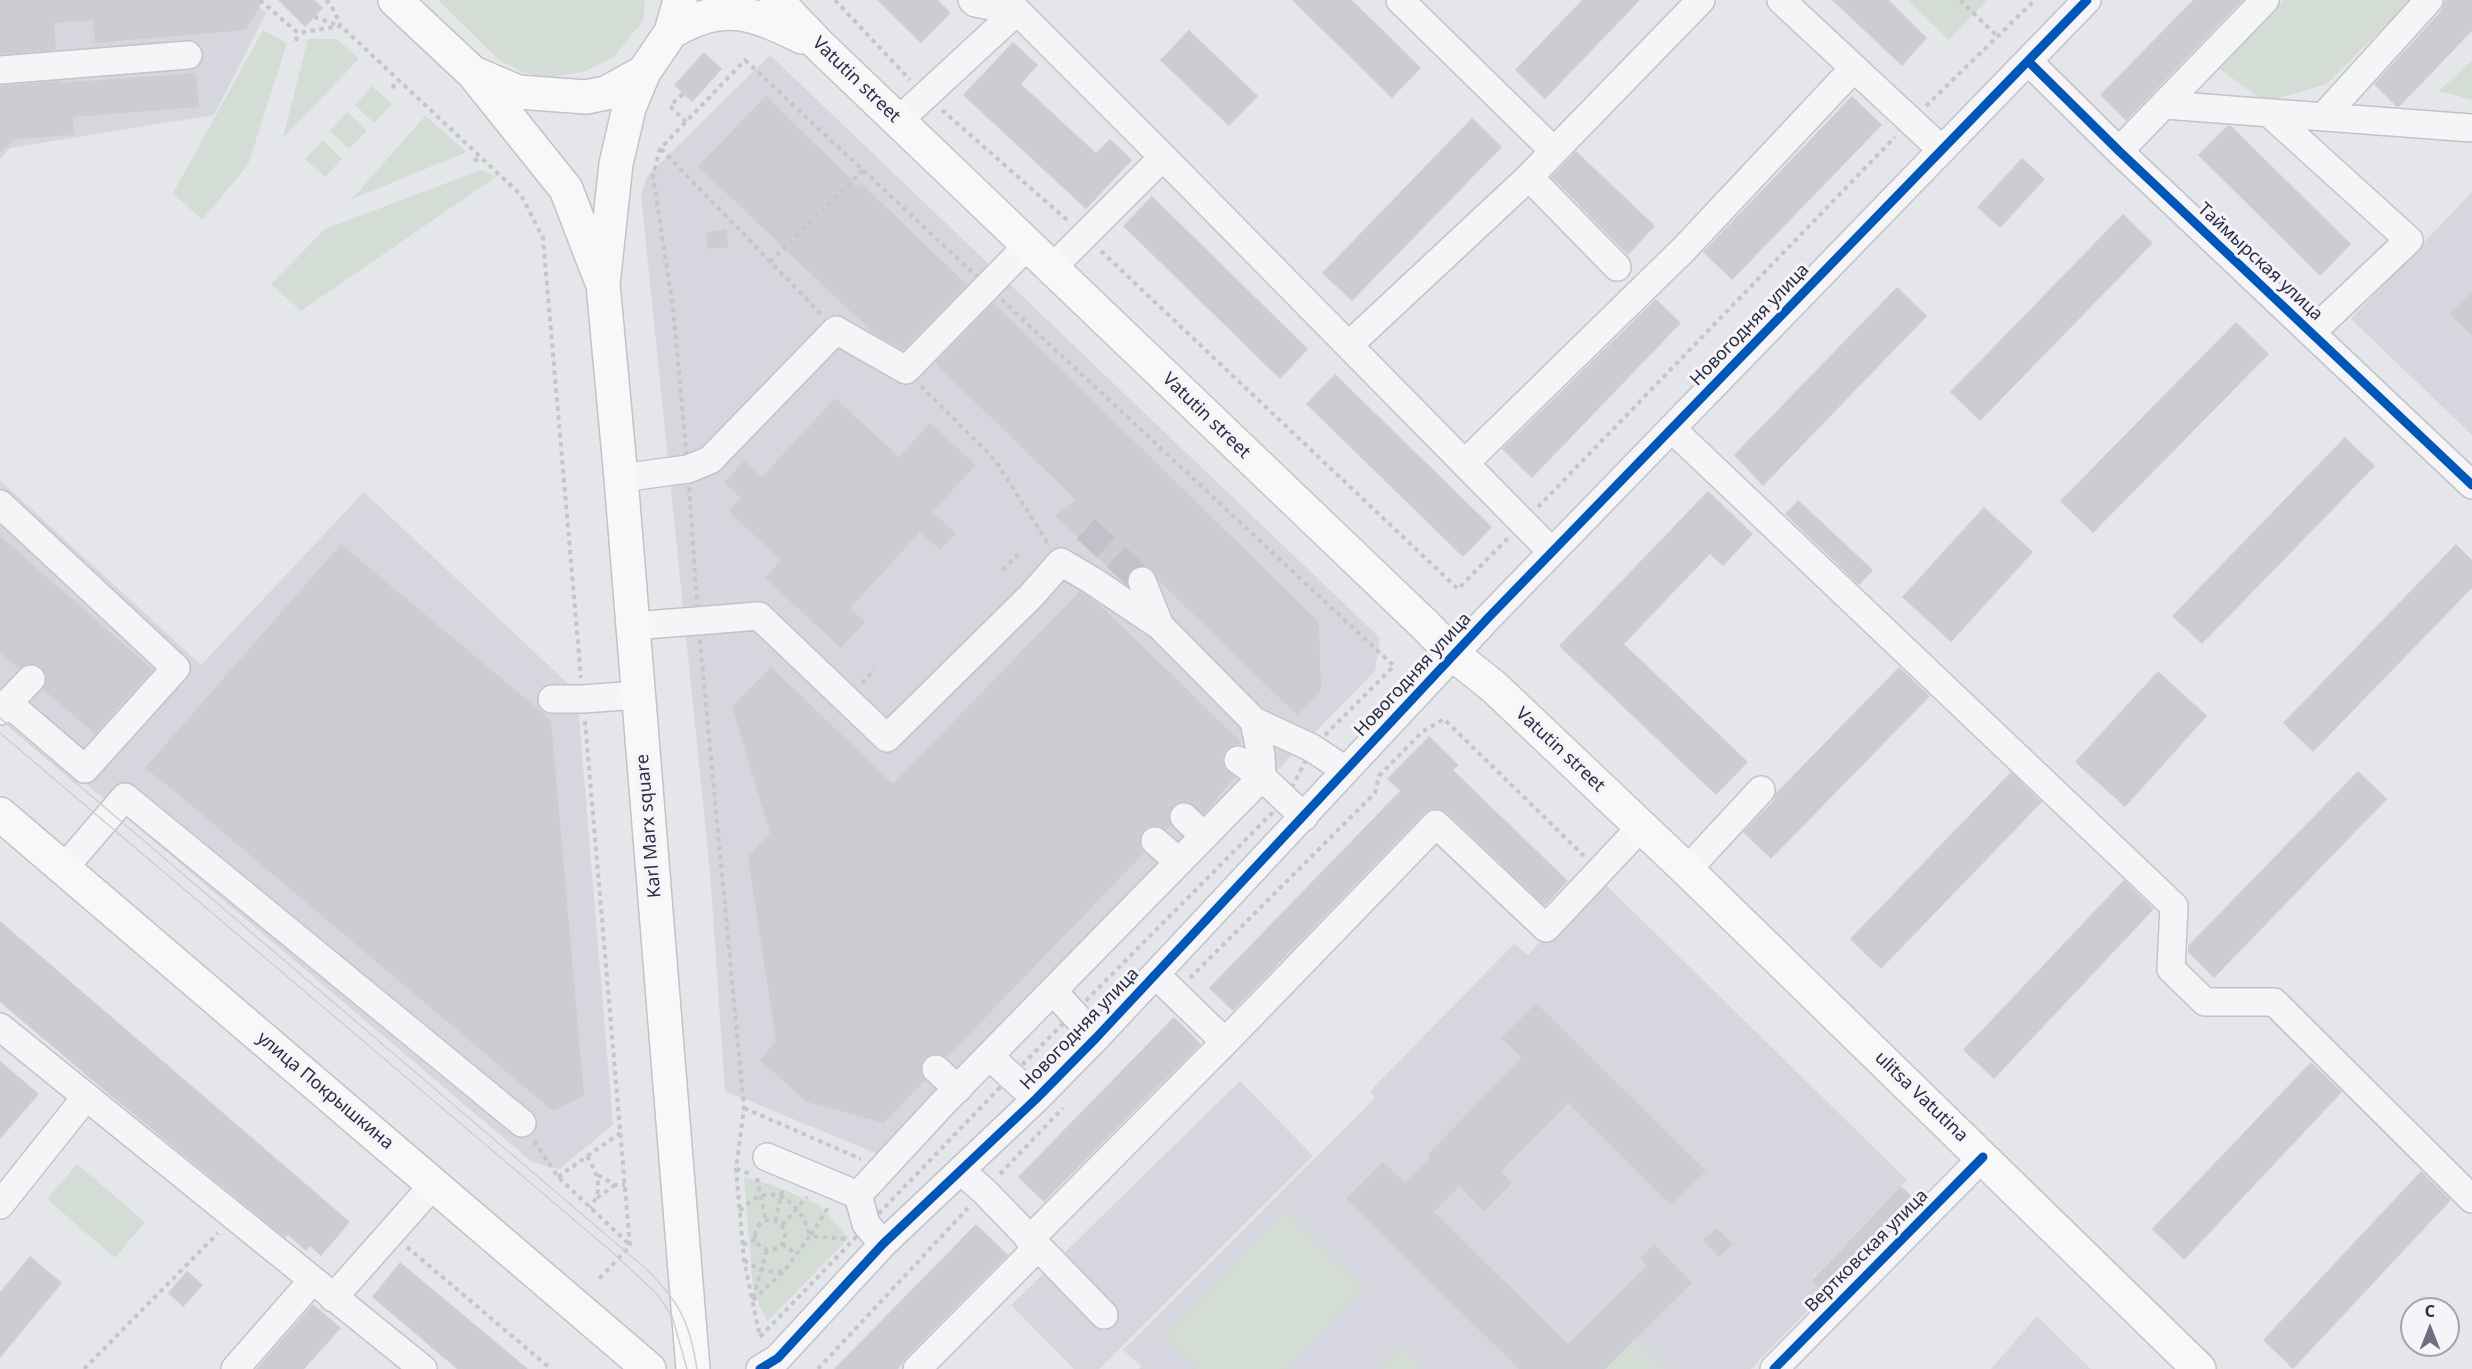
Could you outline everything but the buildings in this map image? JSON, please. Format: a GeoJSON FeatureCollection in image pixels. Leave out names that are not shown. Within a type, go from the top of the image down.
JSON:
{"type":"FeatureCollection","features":[{"type":"Feature","properties":{"kind":"main road"},"geometry":{"type":"LineString","coordinates":[[395,0],[473,73],[566,189],[603,284]]}},
{"type":"Feature","properties":{"kind":"main road"},"geometry":{"type":"LineString","coordinates":[[603,284],[616,164],[628,108],[644,72],[671,32],[680,0]]}},
{"type":"Feature","properties":{"kind":"main road","name":"Vatutin street"},"geometry":{"type":"LineString","coordinates":[[776,0],[819,45],[1027,246],[1454,655],[1494,687],[1641,827]]}},
{"type":"Feature","properties":{"kind":"main road"},"geometry":{"type":"LineString","coordinates":[[671,32],[692,20],[716,13],[741,13],[766,20],[819,45]]}},
{"type":"Feature","properties":{"kind":"main road"},"geometry":{"type":"LineString","coordinates":[[473,73],[518,92],[586,97],[606,93],[644,72]]}},
{"type":"Feature","properties":{"kind":"main road","name":"Karl Marx square"},"geometry":{"type":"LineString","coordinates":[[603,284],[621,478],[693,1369]]}},
{"type":"Feature","properties":{"kind":"main road","name":"улица Покрышкина"},"geometry":{"type":"LineString","coordinates":[[0,814],[649,1369]]}},
{"type":"Feature","properties":{"kind":"main road","name":"ulitsa Vatutina"},"geometry":{"type":"LineString","coordinates":[[1641,827],[2199,1369]]}},
{"type":"Feature","properties":{"kind":"street"},"geometry":{"type":"LineString","coordinates":[[972,0],[975,3],[1017,11],[1552,552]]}},
{"type":"Feature","properties":{"kind":"street"},"geometry":{"type":"LineString","coordinates":[[1400,0],[1554,151]]}},
{"type":"Feature","properties":{"kind":"street"},"geometry":{"type":"LineString","coordinates":[[1349,345],[1529,177],[1701,0]]}},
{"type":"Feature","properties":{"kind":"street"},"geometry":{"type":"LineString","coordinates":[[1781,0],[1942,150]]}},
{"type":"Feature","properties":{"kind":"street","name":"Новогодняя улица"},"geometry":{"type":"LineString","coordinates":[[760,1369],[778,1358],[883,1244],[1036,1099],[1096,1038],[1552,552],[2087,0]]}},
{"type":"Feature","properties":{"kind":"street"},"geometry":{"type":"LineString","coordinates":[[2119,151],[2265,0]]}},
{"type":"Feature","properties":{"kind":"street"},"geometry":{"type":"LineString","coordinates":[[2323,117],[2429,0]]}},
{"type":"Feature","properties":{"kind":"street"},"geometry":{"type":"LineString","coordinates":[[898,121],[1017,11]]}},
{"type":"Feature","properties":{"kind":"street"},"geometry":{"type":"LineString","coordinates":[[0,70],[188,55]]}},
{"type":"Feature","properties":{"kind":"street","name":"Таймырская улица"},"geometry":{"type":"LineString","coordinates":[[2028,61],[2119,151],[2472,485]]}},
{"type":"Feature","properties":{"kind":"street"},"geometry":{"type":"LineString","coordinates":[[1465,463],[1684,249],[1854,68]]}},
{"type":"Feature","properties":{"kind":"street"},"geometry":{"type":"LineString","coordinates":[[2165,105],[2472,128]]}},
{"type":"Feature","properties":{"kind":"street"},"geometry":{"type":"LineString","coordinates":[[2269,113],[2409,240],[2311,333]]}},
{"type":"Feature","properties":{"kind":"street"},"geometry":{"type":"LineString","coordinates":[[1052,269],[1163,157]]}},
{"type":"Feature","properties":{"kind":"street"},"geometry":{"type":"LineString","coordinates":[[1529,177],[1617,267]]}},
{"type":"Feature","properties":{"kind":"street"},"geometry":{"type":"LineString","coordinates":[[621,478],[688,469],[710,460],[836,330],[906,370],[1027,246]]}},
{"type":"Feature","properties":{"kind":"street"},"geometry":{"type":"LineString","coordinates":[[1672,429],[2174,906],[2171,969],[2205,1002],[2274,1002],[2472,1199]]}},
{"type":"Feature","properties":{"kind":"street"},"geometry":{"type":"LineString","coordinates":[[0,504],[176,668],[85,769],[4,707],[31,679]]}},
{"type":"Feature","properties":{"kind":"street"},"geometry":{"type":"LineString","coordinates":[[633,626],[759,616],[887,738],[1031,596],[1061,562],[1094,581],[1160,626],[1240,719],[1261,755],[1262,777],[989,1056],[858,1195]]}},
{"type":"Feature","properties":{"kind":"street"},"geometry":{"type":"LineString","coordinates":[[1142,581],[1160,626]]}},
{"type":"Feature","properties":{"kind":"street"},"geometry":{"type":"LineString","coordinates":[[552,699],[638,695]]}},
{"type":"Feature","properties":{"kind":"street"},"geometry":{"type":"LineString","coordinates":[[1240,719],[1312,748],[1345,770]]}},
{"type":"Feature","properties":{"kind":"street"},"geometry":{"type":"LineString","coordinates":[[1238,760],[1262,777],[1304,817]]}},
{"type":"Feature","properties":{"kind":"street"},"geometry":{"type":"LineString","coordinates":[[1687,870],[1761,790]]}},
{"type":"Feature","properties":{"kind":"street"},"geometry":{"type":"LineString","coordinates":[[64,868],[125,797],[522,1123]]}},
{"type":"Feature","properties":{"kind":"street"},"geometry":{"type":"LineString","coordinates":[[1184,817],[1204,836]]}},
{"type":"Feature","properties":{"kind":"street"},"geometry":{"type":"LineString","coordinates":[[917,1369],[1225,1042],[1436,824],[1546,928],[1641,827]]}},
{"type":"Feature","properties":{"kind":"street"},"geometry":{"type":"LineString","coordinates":[[1151,846],[1174,867]]}},
{"type":"Feature","properties":{"kind":"street"},"geometry":{"type":"LineString","coordinates":[[1156,975],[1225,1042]]}},
{"type":"Feature","properties":{"kind":"street"},"geometry":{"type":"LineString","coordinates":[[1053,991],[1096,1038]]}},
{"type":"Feature","properties":{"kind":"street"},"geometry":{"type":"LineString","coordinates":[[0,1027],[423,1369]]}},
{"type":"Feature","properties":{"kind":"street"},"geometry":{"type":"LineString","coordinates":[[989,1056],[1036,1099]]}},
{"type":"Feature","properties":{"kind":"street"},"geometry":{"type":"LineString","coordinates":[[929,1076],[951,1096]]}},
{"type":"Feature","properties":{"kind":"street"},"geometry":{"type":"LineString","coordinates":[[0,1205],[86,1097]]}},
{"type":"Feature","properties":{"kind":"street","name":"Вертковская улица"},"geometry":{"type":"LineString","coordinates":[[1774,1369],[1886,1268],[1983,1157]]}},
{"type":"Feature","properties":{"kind":"street"},"geometry":{"type":"LineString","coordinates":[[762,1166],[858,1195]]}},
{"type":"Feature","properties":{"kind":"street"},"geometry":{"type":"LineString","coordinates":[[961,1171],[984,1191],[1104,1315]]}},
{"type":"Feature","properties":{"kind":"street"},"geometry":{"type":"LineString","coordinates":[[235,1369],[322,1289],[390,1233],[434,1184]]}},
{"type":"Feature","properties":{"kind":"street"},"geometry":{"type":"LineString","coordinates":[[858,1195],[866,1224],[883,1244]]}},
{"type":"Feature","properties":{"kind":"path"},"geometry":{"type":"LineString","coordinates":[[260,0],[298,33]]}},
{"type":"Feature","properties":{"kind":"path"},"geometry":{"type":"LineString","coordinates":[[326,0],[331,5],[341,26],[521,195],[543,238],[630,1246],[597,1281]]}},
{"type":"Feature","properties":{"kind":"path"},"geometry":{"type":"LineString","coordinates":[[834,0],[925,96],[1085,236],[1458,589],[1911,121],[2035,0]]}},
{"type":"Feature","properties":{"kind":"path"},"geometry":{"type":"LineString","coordinates":[[1960,0],[1998,37]]}},
{"type":"Feature","properties":{"kind":"path"},"geometry":{"type":"LineString","coordinates":[[314,17],[341,26]]}},
{"type":"Feature","properties":{"kind":"path"},"geometry":{"type":"LineString","coordinates":[[298,33],[341,26]]}},
{"type":"Feature","properties":{"kind":"path"},"geometry":{"type":"LineString","coordinates":[[296,41],[298,33]]}},
{"type":"Feature","properties":{"kind":"path"},"geometry":{"type":"LineString","coordinates":[[392,88],[399,80]]}},
{"type":"Feature","properties":{"kind":"path"},"geometry":{"type":"LineString","coordinates":[[683,94],[670,106],[686,122]]}},
{"type":"Feature","properties":{"kind":"path"},"geometry":{"type":"LineString","coordinates":[[660,149],[836,330]]}},
{"type":"Feature","properties":{"kind":"path"},"geometry":{"type":"LineString","coordinates":[[474,161],[481,158]]}},
{"type":"Feature","properties":{"kind":"path"},"geometry":{"type":"LineString","coordinates":[[770,262],[863,170]]}},
{"type":"Feature","properties":{"kind":"path"},"geometry":{"type":"LineString","coordinates":[[906,370],[995,460],[1061,562]]}},
{"type":"Feature","properties":{"kind":"path"},"geometry":{"type":"LineString","coordinates":[[1003,570],[1018,554]]}},
{"type":"Feature","properties":{"kind":"path"},"geometry":{"type":"LineString","coordinates":[[744,1108],[884,1168]]}},
{"type":"Feature","properties":{"kind":"path"},"geometry":{"type":"LineString","coordinates":[[522,1123],[558,1177],[630,1246]]}},
{"type":"Feature","properties":{"kind":"path"},"geometry":{"type":"LineString","coordinates":[[558,1177],[620,1132]]}},
{"type":"Feature","properties":{"kind":"path"},"geometry":{"type":"LineString","coordinates":[[587,1156],[598,1175],[615,1185],[625,1185]]}},
{"type":"Feature","properties":{"kind":"path"},"geometry":{"type":"LineString","coordinates":[[762,1166],[760,1196],[766,1221]]}},
{"type":"Feature","properties":{"kind":"path"},"geometry":{"type":"LineString","coordinates":[[597,1198],[598,1175]]}},
{"type":"Feature","properties":{"kind":"path"},"geometry":{"type":"LineString","coordinates":[[590,1208],[597,1198],[615,1185]]}},
{"type":"Feature","properties":{"kind":"path"},"geometry":{"type":"LineString","coordinates":[[775,1221],[783,1186]]}},
{"type":"Feature","properties":{"kind":"path"},"geometry":{"type":"LineString","coordinates":[[782,1226],[808,1195]]}},
{"type":"Feature","properties":{"kind":"path"},"geometry":{"type":"LineString","coordinates":[[740,1211],[748,1201],[760,1196],[782,1196],[798,1209],[806,1221],[810,1236]]}},
{"type":"Feature","properties":{"kind":"path"},"geometry":{"type":"LineString","coordinates":[[84,1369],[234,1217]]}},
{"type":"Feature","properties":{"kind":"path"},"geometry":{"type":"LineString","coordinates":[[766,1221],[775,1221],[782,1226],[785,1232],[782,1244],[775,1249],[767,1250],[760,1246],[756,1239],[757,1229],[766,1221]]}},
{"type":"Feature","properties":{"kind":"path"},"geometry":{"type":"LineString","coordinates":[[390,1233],[551,1369]]}},
{"type":"Feature","properties":{"kind":"path"},"geometry":{"type":"LineString","coordinates":[[810,1236],[854,1240]]}},
{"type":"Feature","properties":{"kind":"path"},"geometry":{"type":"LineString","coordinates":[[767,1250],[752,1301],[784,1270],[810,1236]]}},
{"type":"Feature","properties":{"kind":"path"},"geometry":{"type":"LineString","coordinates":[[743,1245],[756,1239]]}},
{"type":"Feature","properties":{"kind":"path"},"geometry":{"type":"LineString","coordinates":[[782,1244],[796,1255]]}},
{"type":"Feature","properties":{"kind":"path"},"geometry":{"type":"LineString","coordinates":[[744,1260],[773,1273],[784,1270]]}},
{"type":"Feature","properties":{"kind":"shaded area"},"geometry":{"type":"Polygon","coordinates":[[[0,0],[253,0],[266,13],[214,115],[10,148],[0,159],[0,0]]]}},
{"type":"Feature","properties":{"kind":"shaded area"},"geometry":{"type":"Polygon","coordinates":[[[438,0],[645,0],[643,21],[613,58],[583,72],[551,77],[523,73],[498,59],[438,0]]]}},
{"type":"Feature","properties":{"kind":"shaded area"},"geometry":{"type":"Polygon","coordinates":[[[1908,0],[1987,0],[1949,40],[1908,0]]]}},
{"type":"Feature","properties":{"kind":"shaded area"},"geometry":{"type":"Polygon","coordinates":[[[2283,0],[2411,0],[2327,84],[2265,102],[2217,67],[2283,0]]]}},
{"type":"Feature","properties":{"kind":"shaded area"},"geometry":{"type":"Polygon","coordinates":[[[263,30],[287,43],[248,165],[202,220],[173,193],[263,30]]]}},
{"type":"Feature","properties":{"kind":"shaded area"},"geometry":{"type":"Polygon","coordinates":[[[308,39],[337,39],[359,59],[283,138],[308,39]]]}},
{"type":"Feature","properties":{"kind":"shaded area"},"geometry":{"type":"Polygon","coordinates":[[[770,55],[1380,638],[1375,671],[895,1161],[725,1091],[710,872],[641,195],[647,176],[770,55]]]}},
{"type":"Feature","properties":{"kind":"shaded area"},"geometry":{"type":"Polygon","coordinates":[[[2472,61],[2472,100],[2439,91],[2472,61]]]}},
{"type":"Feature","properties":{"kind":"shaded area"},"geometry":{"type":"Polygon","coordinates":[[[372,86],[392,104],[374,123],[355,105],[372,86]]]}},
{"type":"Feature","properties":{"kind":"shaded area"},"geometry":{"type":"Polygon","coordinates":[[[347,112],[367,131],[349,149],[330,131],[347,112]]]}},
{"type":"Feature","properties":{"kind":"shaded area"},"geometry":{"type":"Polygon","coordinates":[[[425,116],[467,152],[352,199],[425,116]]]}},
{"type":"Feature","properties":{"kind":"shaded area"},"geometry":{"type":"Polygon","coordinates":[[[323,140],[342,159],[325,177],[305,159],[323,140]]]}},
{"type":"Feature","properties":{"kind":"shaded area"},"geometry":{"type":"Polygon","coordinates":[[[481,170],[497,176],[301,311],[271,284],[325,229],[481,170]]]}},
{"type":"Feature","properties":{"kind":"shaded area"},"geometry":{"type":"Polygon","coordinates":[[[2472,192],[2472,435],[2351,319],[2472,192]]]}},
{"type":"Feature","properties":{"kind":"shaded area"},"geometry":{"type":"Polygon","coordinates":[[[0,480],[201,665],[364,492],[577,692],[613,1125],[559,1169],[532,1162],[0,711],[0,480]]]}},
{"type":"Feature","properties":{"kind":"shaded area"},"geometry":{"type":"Polygon","coordinates":[[[1599,878],[1907,1180],[1812,1279],[1824,1294],[1751,1369],[1139,1369],[1141,1366],[1123,1350],[1375,1098],[1370,1091],[1514,944],[1528,955],[1599,878]]]}},
{"type":"Feature","properties":{"kind":"shaded area"},"geometry":{"type":"Polygon","coordinates":[[[1240,1081],[1313,1156],[1099,1369],[1074,1369],[1011,1305],[1240,1081]]]}},
{"type":"Feature","properties":{"kind":"shaded area"},"geometry":{"type":"Polygon","coordinates":[[[77,1164],[145,1222],[115,1258],[47,1199],[77,1164]]]}},
{"type":"Feature","properties":{"kind":"shaded area"},"geometry":{"type":"Polygon","coordinates":[[[744,1177],[772,1185],[818,1204],[849,1238],[767,1322],[753,1289],[744,1177]]]}},
{"type":"Feature","properties":{"kind":"shaded area"},"geometry":{"type":"Polygon","coordinates":[[[1285,1212],[1364,1288],[1286,1369],[1197,1369],[1164,1337],[1285,1212]]]}},
{"type":"Feature","properties":{"kind":"shaded area"},"geometry":{"type":"Polygon","coordinates":[[[2037,1316],[2091,1369],[1991,1369],[2037,1316]]]}},
{"type":"Feature","properties":{"kind":"shaded area"},"geometry":{"type":"Polygon","coordinates":[[[1634,1340],[1665,1369],[1605,1369],[1634,1340]]]}},
{"type":"Feature","properties":{"kind":"shaded area"},"geometry":{"type":"Polygon","coordinates":[[[1396,1352],[1406,1352],[1423,1369],[1378,1369],[1396,1352]]]}},
{"type":"Feature","properties":{"kind":"tunnel"},"geometry":{"type":"LineString","coordinates":[[1086,529],[1142,581]]}},
{"type":"Feature","properties":{"kind":"tram line"},"geometry":{"type":"LineString","coordinates":[[0,718],[645,1268],[675,1302],[681,1313],[691,1338],[697,1369]]}},
{"type":"Feature","properties":{"kind":"tram line"},"geometry":{"type":"LineString","coordinates":[[0,733],[612,1252],[657,1294],[672,1316],[687,1369]]}},
{"type":"Feature","properties":{"kind":"cycle path"},"geometry":{"type":"LineString","coordinates":[[760,1369],[778,1358],[883,1244],[1036,1099],[1096,1038],[1488,618],[2087,0]]}},
{"type":"Feature","properties":{"kind":"cycle path"},"geometry":{"type":"LineString","coordinates":[[2028,61],[2119,151],[2472,485]]}},
{"type":"Feature","properties":{"kind":"cycle path"},"geometry":{"type":"LineString","coordinates":[[1774,1369],[1983,1157]]}}]}
